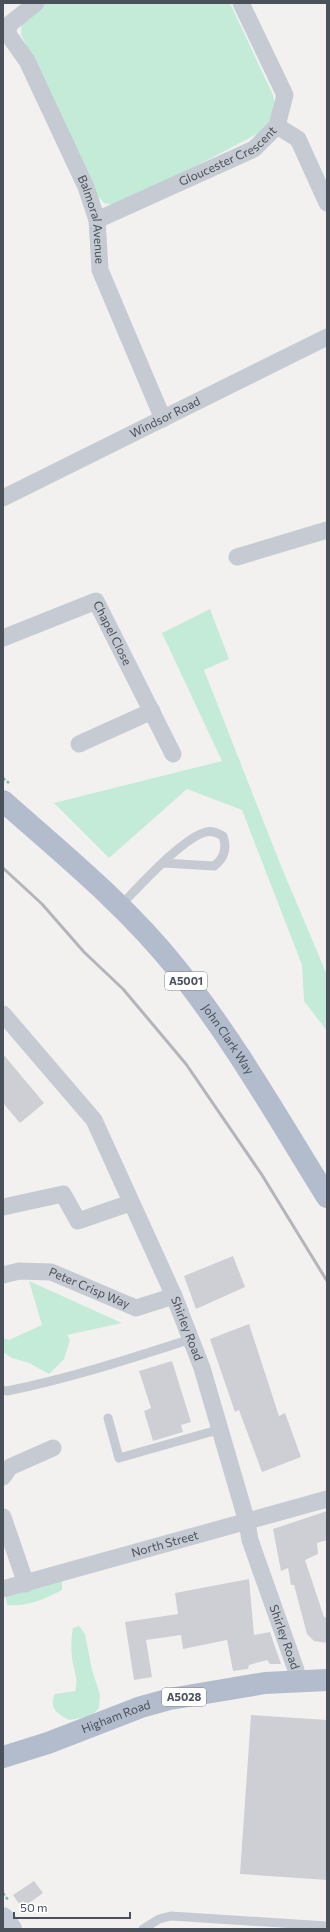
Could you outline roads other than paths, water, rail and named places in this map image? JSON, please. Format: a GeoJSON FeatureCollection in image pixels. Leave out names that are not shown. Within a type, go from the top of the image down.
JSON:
{"type":"FeatureCollection","features":[{"type":"Feature","properties":{"kind":"main road","name":"John Clark Way"},"geometry":{"type":"LineString","coordinates":[[3,801],[120,906],[177,969],[232,1045],[326,1194]]}},
{"type":"Feature","properties":{"kind":"main road","name":"Higham Road"},"geometry":{"type":"LineString","coordinates":[[3,1757],[48,1743],[141,1707],[229,1688],[297,1680],[327,1680]]}},
{"type":"Feature","properties":{"kind":"main road"},"geometry":{"type":"LineString","coordinates":[[3,1918],[11,1929]]}},
{"type":"Feature","properties":{"kind":"street"},"geometry":{"type":"LineString","coordinates":[[5,29],[36,3]]}},
{"type":"Feature","properties":{"kind":"street","name":"Gloucester Crescent"},"geometry":{"type":"LineString","coordinates":[[97,220],[254,149],[277,126],[285,95],[241,3]]}},
{"type":"Feature","properties":{"kind":"street","name":"Balmoral Avenue"},"geometry":{"type":"LineString","coordinates":[[5,29],[27,61],[86,187],[97,220],[100,270],[163,419]]}},
{"type":"Feature","properties":{"kind":"street"},"geometry":{"type":"LineString","coordinates":[[277,126],[298,139],[327,203]]}},
{"type":"Feature","properties":{"kind":"street","name":"Windsor Road"},"geometry":{"type":"LineString","coordinates":[[3,497],[327,338]]}},
{"type":"Feature","properties":{"kind":"street"},"geometry":{"type":"LineString","coordinates":[[237,558],[327,530]]}},
{"type":"Feature","properties":{"kind":"street","name":"Chapel Close"},"geometry":{"type":"LineString","coordinates":[[3,638],[96,601],[173,754]]}},
{"type":"Feature","properties":{"kind":"street"},"geometry":{"type":"LineString","coordinates":[[78,744],[152,711]]}},
{"type":"Feature","properties":{"kind":"street","name":"Shirley Road"},"geometry":{"type":"LineString","coordinates":[[3,1014],[94,1120],[130,1203],[174,1296],[202,1368],[247,1522],[250,1540],[296,1670],[297,1680]]}},
{"type":"Feature","properties":{"kind":"street"},"geometry":{"type":"LineString","coordinates":[[3,1207],[63,1194],[78,1221],[130,1203]]}},
{"type":"Feature","properties":{"kind":"street","name":"Peter Crisp Way"},"geometry":{"type":"LineString","coordinates":[[3,1275],[19,1271],[51,1272],[136,1308],[174,1296]]}},
{"type":"Feature","properties":{"kind":"street"},"geometry":{"type":"LineString","coordinates":[[3,1477],[10,1467],[53,1448]]}},
{"type":"Feature","properties":{"kind":"street","name":"North Street"},"geometry":{"type":"LineString","coordinates":[[3,1589],[26,1584],[327,1499]]}},
{"type":"Feature","properties":{"kind":"street"},"geometry":{"type":"LineString","coordinates":[[3,1517],[26,1584]]}},
{"type":"Feature","properties":{"kind":"lane"},"geometry":{"type":"LineString","coordinates":[[120,906],[162,863],[197,835],[207,832],[214,832],[223,836],[226,845],[224,853],[221,861],[214,866],[162,863]]}},
{"type":"Feature","properties":{"kind":"lane"},"geometry":{"type":"LineString","coordinates":[[3,1390],[7,1391],[30,1387],[85,1374],[191,1339]]}},
{"type":"Feature","properties":{"kind":"lane"},"geometry":{"type":"LineString","coordinates":[[108,1418],[119,1458],[220,1429]]}},
{"type":"Feature","properties":{"kind":"lane"},"geometry":{"type":"LineString","coordinates":[[143,1929],[159,1919],[171,1916],[327,1926]]}},
{"type":"Feature","properties":{"kind":"railway"},"geometry":{"type":"LineString","coordinates":[[3,868],[42,904],[84,952],[123,989],[186,1064],[262,1175],[327,1281]]}}]}
